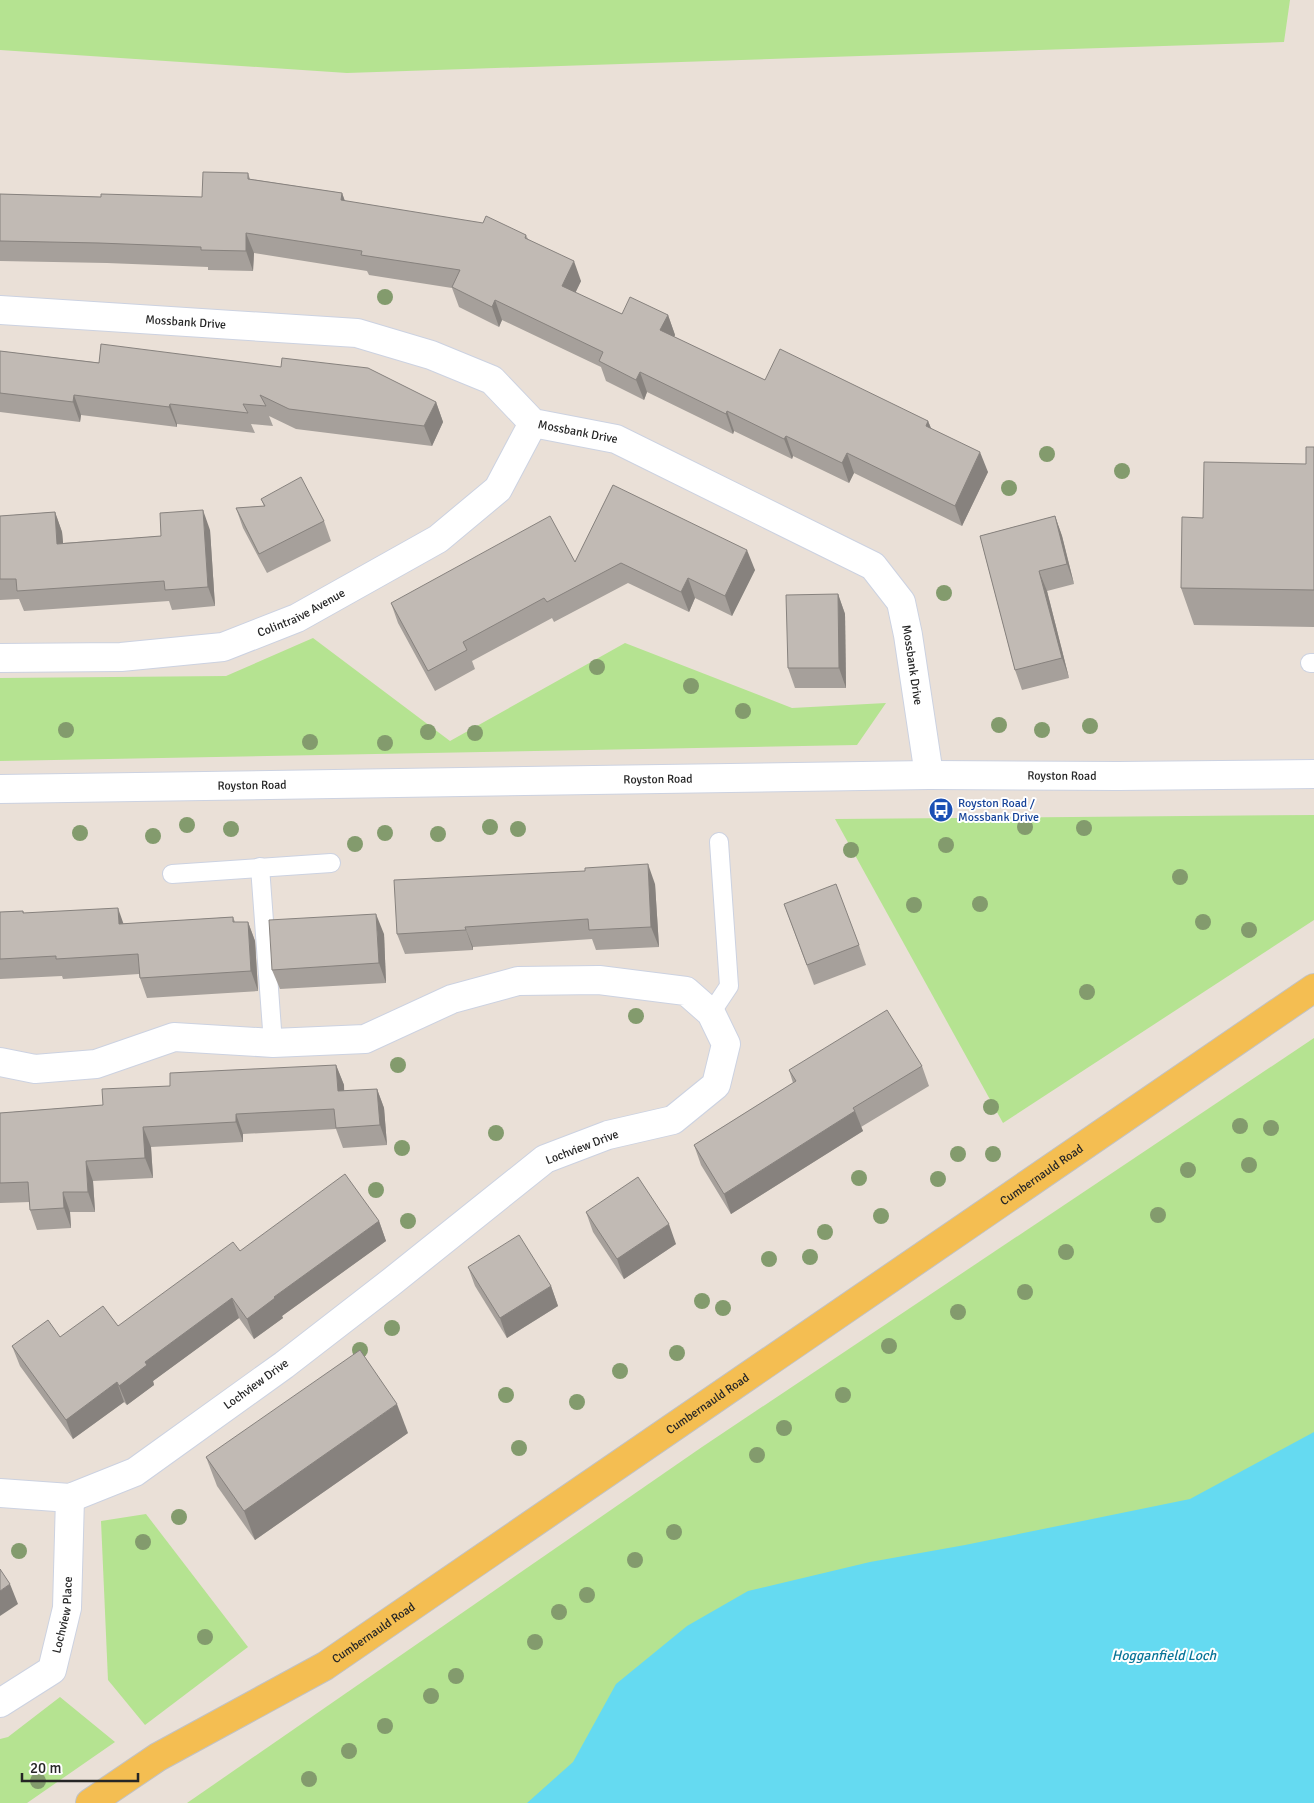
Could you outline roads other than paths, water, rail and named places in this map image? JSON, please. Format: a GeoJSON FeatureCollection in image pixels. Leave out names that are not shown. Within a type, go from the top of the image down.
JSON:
{"type":"FeatureCollection","features":[{"type":"Feature","properties":{"kind":"main road","name":"Cumbernauld Road"},"geometry":{"type":"LineString","coordinates":[[90,1803],[158,1757],[325,1666],[1314,988]]}},
{"type":"Feature","properties":{"kind":"street","name":"Mossbank Drive"},"geometry":{"type":"LineString","coordinates":[[0,310],[357,333],[430,356],[492,380],[533,423],[616,440],[873,566],[901,602],[908,634],[929,775]]}},
{"type":"Feature","properties":{"kind":"street","name":"Colintraive Avenue"},"geometry":{"type":"LineString","coordinates":[[0,658],[121,657],[222,647],[297,618],[438,539],[498,489],[533,423]]}},
{"type":"Feature","properties":{"kind":"street","name":"Royston Road"},"geometry":{"type":"LineString","coordinates":[[0,789],[929,775],[1314,774]]}},
{"type":"Feature","properties":{"kind":"street","name":"Lochview Drive"},"geometry":{"type":"LineString","coordinates":[[0,1062],[35,1069],[96,1064],[174,1037],[273,1043],[366,1039],[452,999],[518,980],[599,980],[686,991],[711,1013],[726,1044],[716,1085],[673,1120],[608,1135],[545,1159],[329,1330],[135,1472],[70,1498],[0,1493]]}},
{"type":"Feature","properties":{"kind":"street","name":"Lochview Place"},"geometry":{"type":"LineString","coordinates":[[0,1703],[52,1670],[67,1608],[70,1498]]}},
{"type":"Feature","properties":{"kind":"lane"},"geometry":{"type":"LineString","coordinates":[[711,1013],[729,986],[719,842]]}},
{"type":"Feature","properties":{"kind":"lane"},"geometry":{"type":"LineString","coordinates":[[172,874],[331,863]]}},
{"type":"Feature","properties":{"kind":"lane"},"geometry":{"type":"LineString","coordinates":[[260,867],[273,1043]]}},
{"type":"Feature","properties":{"kind":"water","name":"Hogganfield Loch"},"geometry":{"type":"Polygon","coordinates":[[[1314,1432],[1314,1803],[527,1803],[573,1762],[616,1684],[687,1626],[748,1591],[870,1562],[965,1545],[1190,1499],[1314,1432]]]}},
{"type":"Feature","properties":{"kind":"place","name":"Royston Road / Mossbank Drive"},"geometry":{"type":"Point","coordinates":[941,810]}}]}
